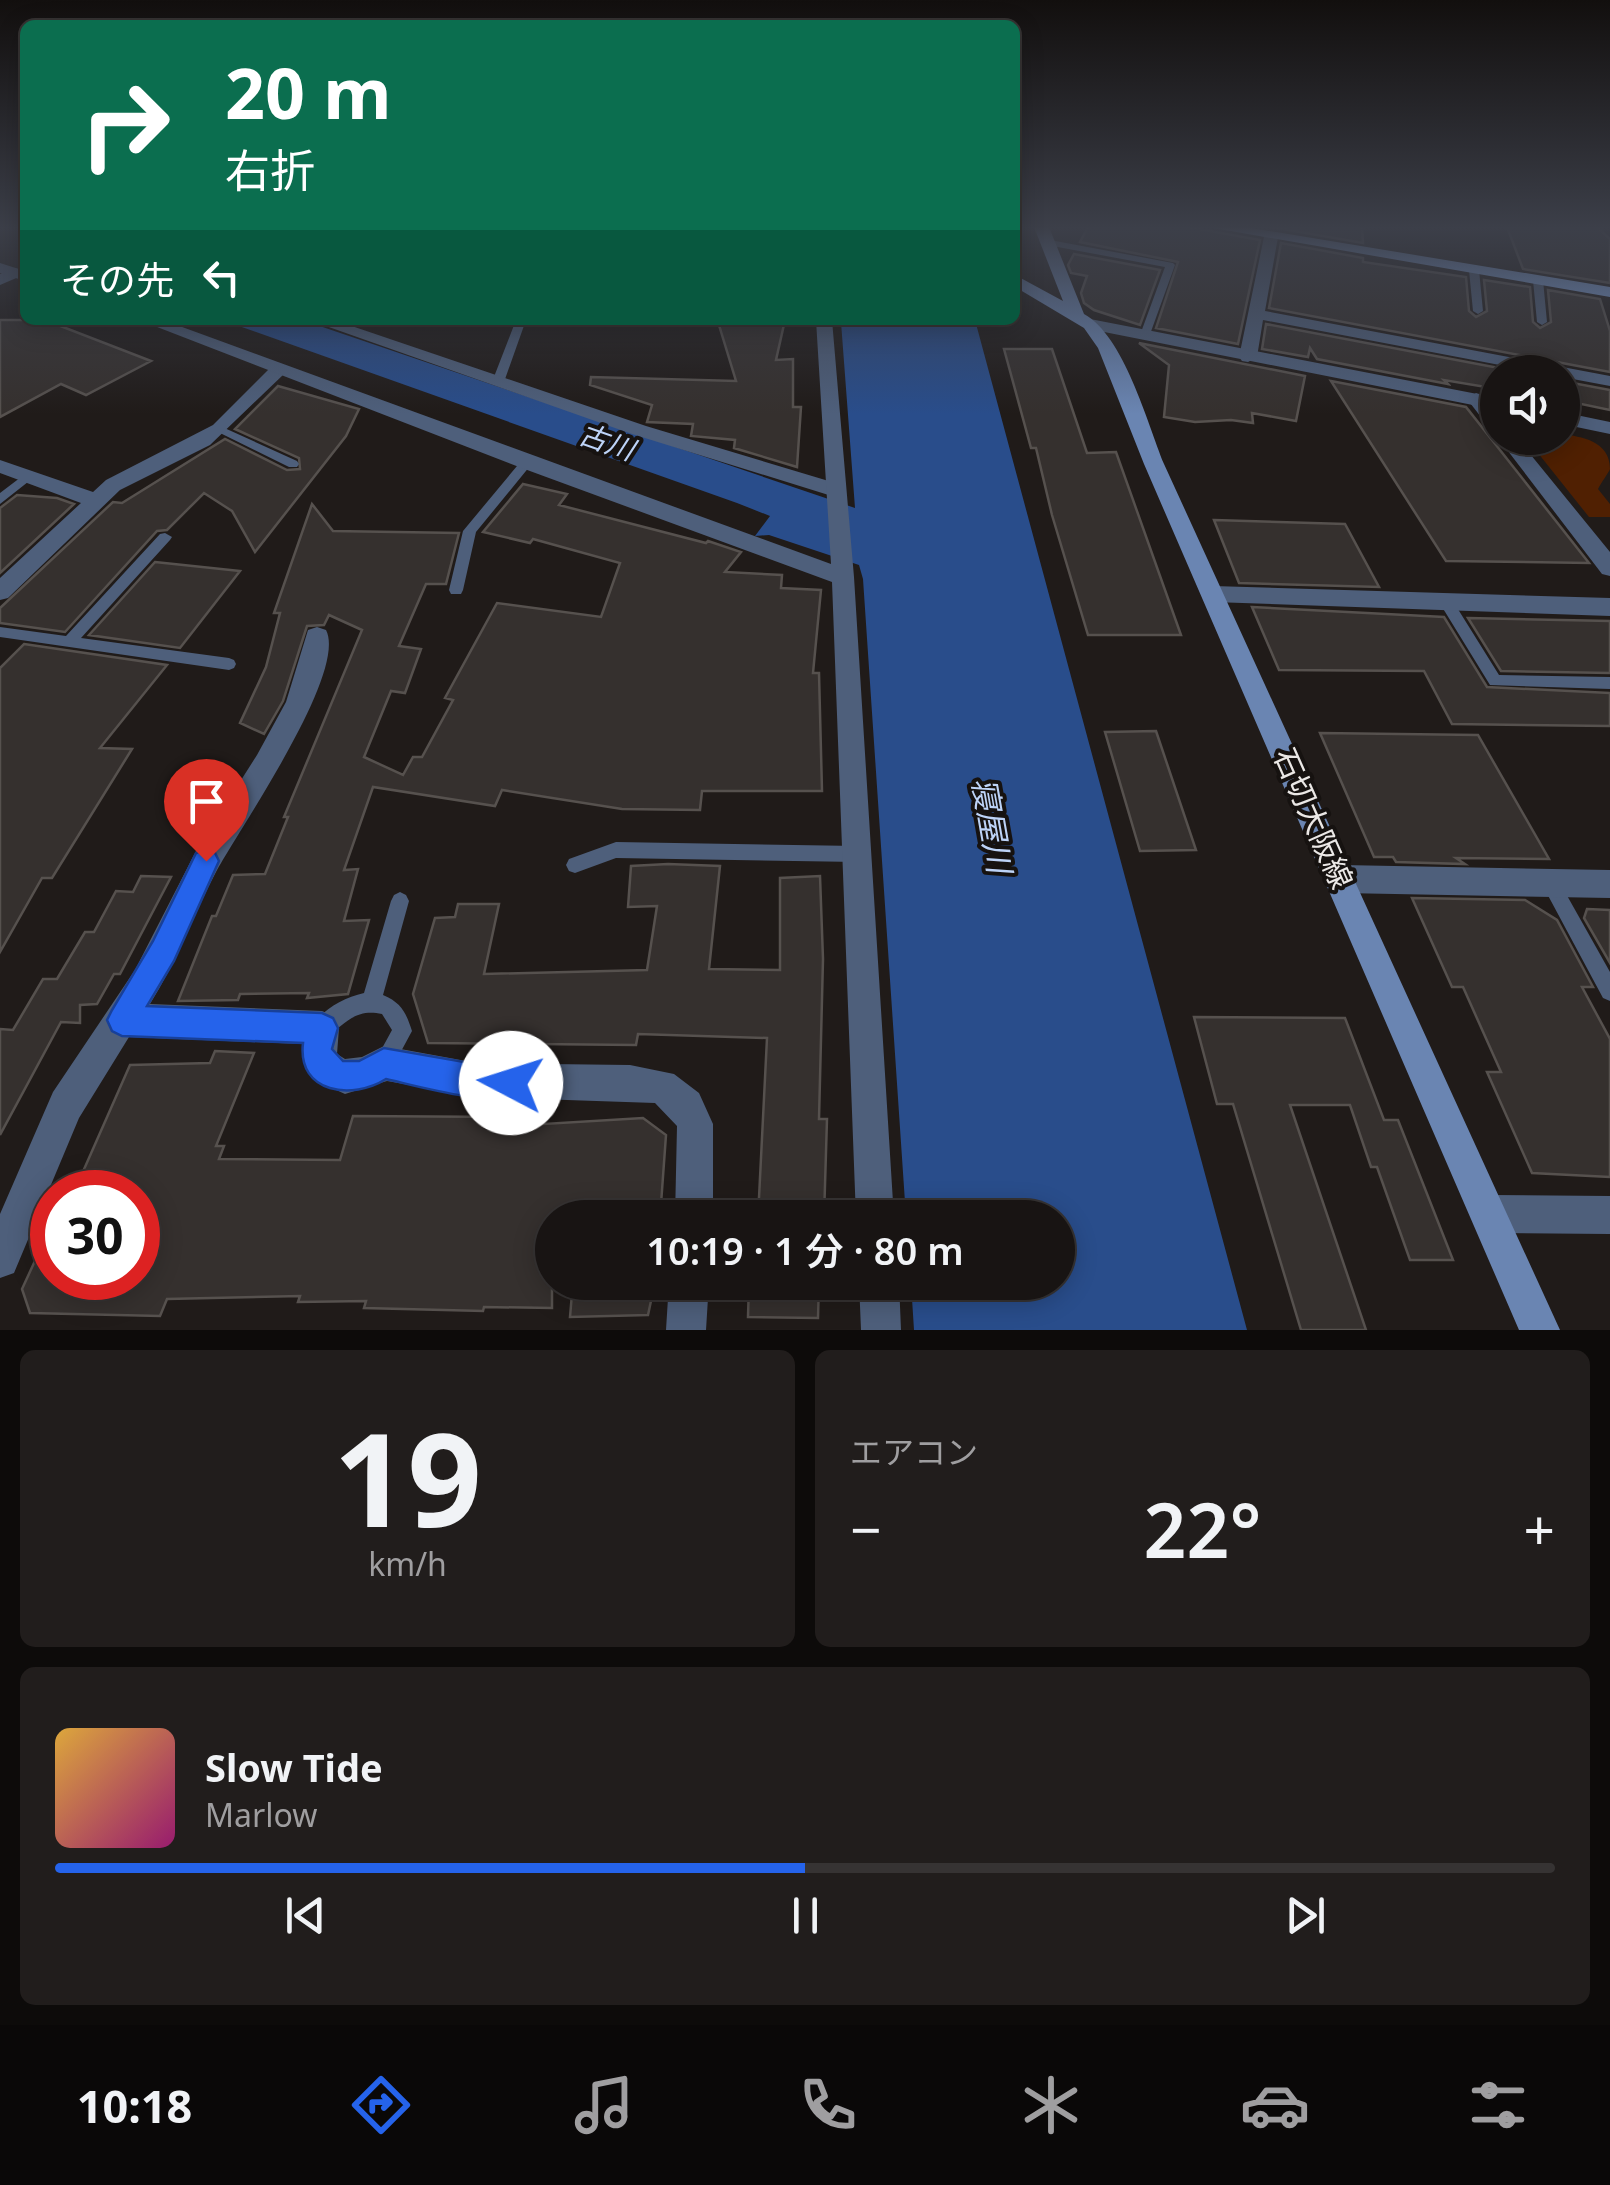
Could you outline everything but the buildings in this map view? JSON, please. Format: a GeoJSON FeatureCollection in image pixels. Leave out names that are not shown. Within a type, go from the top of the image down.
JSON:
{"type":"FeatureCollection","features":[{"type":"Feature","properties":{"kind":"main road"},"geometry":{"type":"LineString","coordinates":[[1031,289],[1083,319]]}},
{"type":"Feature","properties":{"kind":"main road","name":"石切大阪線"},"geometry":{"type":"LineString","coordinates":[[1070,289],[1083,319],[1106,348],[1540,1330]]}},
{"type":"Feature","properties":{"kind":"street"},"geometry":{"type":"LineString","coordinates":[[1248,357],[1261,289]]}},
{"type":"Feature","properties":{"kind":"street"},"geometry":{"type":"LineString","coordinates":[[1256,314],[1610,381]]}},
{"type":"Feature","properties":{"kind":"street"},"geometry":{"type":"LineString","coordinates":[[1083,319],[1248,357],[1480,401]]}},
{"type":"Feature","properties":{"kind":"street"},"geometry":{"type":"LineString","coordinates":[[161,325],[526,463],[842,570]]}},
{"type":"Feature","properties":{"kind":"street"},"geometry":{"type":"LineString","coordinates":[[331,325],[836,494]]}},
{"type":"Feature","properties":{"kind":"street"},"geometry":{"type":"LineString","coordinates":[[824,325],[842,570],[875,1200]]}},
{"type":"Feature","properties":{"kind":"street"},"geometry":{"type":"LineString","coordinates":[[0,592],[113,485],[220,429],[278,370]]}},
{"type":"Feature","properties":{"kind":"street"},"geometry":{"type":"LineString","coordinates":[[1476,400],[1480,405]]}},
{"type":"Feature","properties":{"kind":"street"},"geometry":{"type":"LineString","coordinates":[[1580,422],[1610,428]]}},
{"type":"Feature","properties":{"kind":"street"},"geometry":{"type":"LineString","coordinates":[[1520,455],[1607,561]]}},
{"type":"Feature","properties":{"kind":"street"},"geometry":{"type":"LineString","coordinates":[[0,466],[96,501]]}},
{"type":"Feature","properties":{"kind":"street"},"geometry":{"type":"LineString","coordinates":[[1213,594],[1610,607]]}},
{"type":"Feature","properties":{"kind":"street"},"geometry":{"type":"LineString","coordinates":[[0,1260],[66,1105],[164,951],[206,861],[299,703],[317,649],[317,636]]}},
{"type":"Feature","properties":{"kind":"street"},"geometry":{"type":"LineString","coordinates":[[1342,878],[1610,884]]}},
{"type":"Feature","properties":{"kind":"street"},"geometry":{"type":"LineString","coordinates":[[122,1020],[322,1028],[317,1049],[322,1063],[337,1076],[362,1076],[384,1063],[494,1082],[630,1082],[662,1086],[686,1106],[695,1124],[694,1200]]}},
{"type":"Feature","properties":{"kind":"street"},"geometry":{"type":"LineString","coordinates":[[1490,1214],[1610,1216]]}},
{"type":"Feature","properties":{"kind":"street"},"geometry":{"type":"LineString","coordinates":[[686,1330],[688,1300]]}},
{"type":"Feature","properties":{"kind":"street"},"geometry":{"type":"LineString","coordinates":[[879,1300],[881,1330]]}},
{"type":"Feature","properties":{"kind":"lane"},"geometry":{"type":"LineString","coordinates":[[1144,335],[1161,289]]}},
{"type":"Feature","properties":{"kind":"lane"},"geometry":{"type":"LineString","coordinates":[[1476,289],[1478,311]]}},
{"type":"Feature","properties":{"kind":"lane"},"geometry":{"type":"LineString","coordinates":[[1539,289],[1542,322]]}},
{"type":"Feature","properties":{"kind":"lane"},"geometry":{"type":"LineString","coordinates":[[498,382],[519,325]]}},
{"type":"Feature","properties":{"kind":"lane"},"geometry":{"type":"LineString","coordinates":[[220,429],[293,464]]}},
{"type":"Feature","properties":{"kind":"lane"},"geometry":{"type":"LineString","coordinates":[[456,590],[470,531],[526,463]]}},
{"type":"Feature","properties":{"kind":"lane"},"geometry":{"type":"LineString","coordinates":[[0,500],[29,475]]}},
{"type":"Feature","properties":{"kind":"lane"},"geometry":{"type":"LineString","coordinates":[[70,642],[165,537]]}},
{"type":"Feature","properties":{"kind":"lane"},"geometry":{"type":"LineString","coordinates":[[1446,602],[1495,681],[1610,682]]}},
{"type":"Feature","properties":{"kind":"lane"},"geometry":{"type":"LineString","coordinates":[[0,632],[229,664]]}},
{"type":"Feature","properties":{"kind":"lane"},"geometry":{"type":"LineString","coordinates":[[575,865],[616,850],[858,854]]}},
{"type":"Feature","properties":{"kind":"lane"},"geometry":{"type":"LineString","coordinates":[[1550,882],[1610,990]]}},
{"type":"Feature","properties":{"kind":"lane"},"geometry":{"type":"LineString","coordinates":[[372,1003],[400,900]]}},
{"type":"Feature","properties":{"kind":"lane"},"geometry":{"type":"LineString","coordinates":[[322,1028],[356,1003],[394,1008],[400,1015],[402,1031],[384,1063]]}},
{"type":"Feature","properties":{"kind":"shaded area"},"geometry":{"type":"Polygon","coordinates":[[[1580,438],[1600,446],[1609,459],[1610,469],[1598,489],[1610,504],[1610,517],[1589,517],[1540,455],[1580,455],[1580,438]]]}},
{"type":"Feature","properties":{"kind":"water"},"geometry":{"type":"Polygon","coordinates":[[[236,325],[317,325],[855,508],[841,325],[976,325],[1247,1330],[914,1330],[912,1300],[1075,1300],[1075,1200],[905,1200],[863,579],[859,565],[769,535],[755,536],[770,516],[236,325]]]}},
{"type":"Feature","properties":{"kind":"route"},"geometry":{"type":"LineString","coordinates":[[206,861],[164,951],[122,1020],[322,1028],[317,1049],[322,1063],[337,1076],[362,1076],[384,1063],[444,1076],[511,1083]]}},
{"type":"Feature","properties":{"kind":"water label","name":"古川"},"geometry":{"type":"Point","coordinates":[607,441]}},
{"type":"Feature","properties":{"kind":"water label","name":"寝屋川"},"geometry":{"type":"Point","coordinates":[993,825]}}]}
